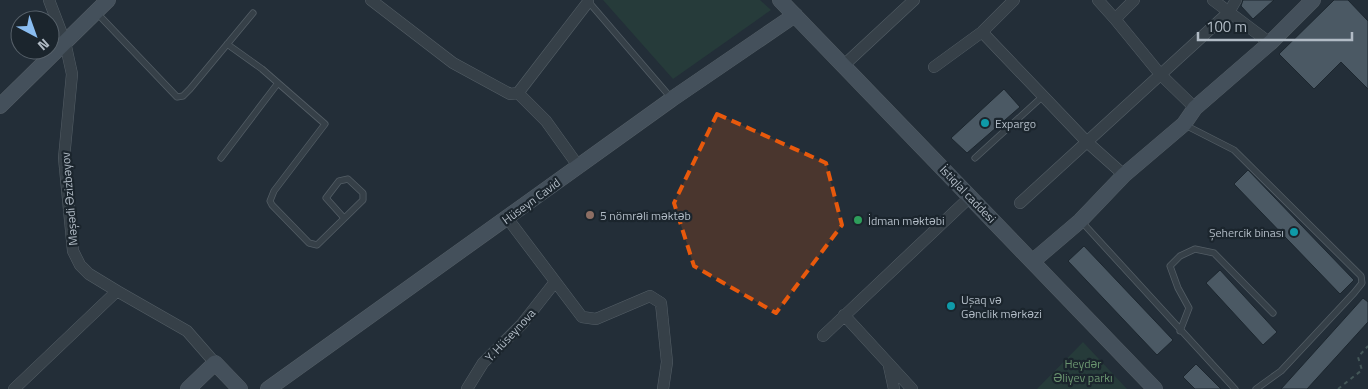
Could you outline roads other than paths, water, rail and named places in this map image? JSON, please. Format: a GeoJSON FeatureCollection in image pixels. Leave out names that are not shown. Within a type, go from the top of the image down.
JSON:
{"type":"FeatureCollection","features":[{"type":"Feature","properties":{"kind":"main road"},"geometry":{"type":"LineString","coordinates":[[0,106],[108,0]]}},
{"type":"Feature","properties":{"kind":"main road","name":"İstiqlal caddesi"},"geometry":{"type":"LineString","coordinates":[[780,0],[1155,389]]}},
{"type":"Feature","properties":{"kind":"main road"},"geometry":{"type":"LineString","coordinates":[[1033,261],[1080,220],[1124,175],[1184,124],[1195,108],[1270,43],[1313,0]]}},
{"type":"Feature","properties":{"kind":"main road","name":"Hüseyn Cavid"},"geometry":{"type":"LineString","coordinates":[[268,389],[508,219],[672,99],[795,16]]}},
{"type":"Feature","properties":{"kind":"main road"},"geometry":{"type":"LineString","coordinates":[[188,389],[215,363],[240,389]]}},
{"type":"Feature","properties":{"kind":"street","name":"Məşədi Əzizbəyov"},"geometry":{"type":"LineString","coordinates":[[49,0],[65,42],[72,74],[64,158],[73,250],[80,265],[89,274],[187,331],[215,363]]}},
{"type":"Feature","properties":{"kind":"street"},"geometry":{"type":"LineString","coordinates":[[371,0],[454,63],[510,94],[518,93],[587,1]]}},
{"type":"Feature","properties":{"kind":"street"},"geometry":{"type":"LineString","coordinates":[[843,66],[914,0]]}},
{"type":"Feature","properties":{"kind":"street"},"geometry":{"type":"LineString","coordinates":[[934,67],[982,32],[1014,0]]}},
{"type":"Feature","properties":{"kind":"street"},"geometry":{"type":"LineString","coordinates":[[1098,0],[1160,74],[1195,108]]}},
{"type":"Feature","properties":{"kind":"street"},"geometry":{"type":"LineString","coordinates":[[1115,18],[1134,0]]}},
{"type":"Feature","properties":{"kind":"street"},"geometry":{"type":"LineString","coordinates":[[1213,0],[1270,43]]}},
{"type":"Feature","properties":{"kind":"street"},"geometry":{"type":"LineString","coordinates":[[1020,203],[1229,12],[1236,0]]}},
{"type":"Feature","properties":{"kind":"street"},"geometry":{"type":"LineString","coordinates":[[982,32],[1087,142],[1124,175]]}},
{"type":"Feature","properties":{"kind":"street"},"geometry":{"type":"LineString","coordinates":[[518,93],[546,121],[578,167]]}},
{"type":"Feature","properties":{"kind":"street"},"geometry":{"type":"LineString","coordinates":[[823,336],[970,197]]}},
{"type":"Feature","properties":{"kind":"street"},"geometry":{"type":"LineString","coordinates":[[508,219],[582,317],[589,320],[650,296],[662,303],[667,362],[663,389]]}},
{"type":"Feature","properties":{"kind":"street","name":"Y. Hüseynova"},"geometry":{"type":"LineString","coordinates":[[467,389],[483,363],[522,324],[555,282]]}},
{"type":"Feature","properties":{"kind":"street"},"geometry":{"type":"LineString","coordinates":[[14,389],[116,291]]}},
{"type":"Feature","properties":{"kind":"street"},"geometry":{"type":"LineString","coordinates":[[844,315],[912,389]]}},
{"type":"Feature","properties":{"kind":"street"},"geometry":{"type":"LineString","coordinates":[[889,364],[894,389]]}},
{"type":"Feature","properties":{"kind":"lane"},"geometry":{"type":"LineString","coordinates":[[587,1],[672,99]]}},
{"type":"Feature","properties":{"kind":"lane"},"geometry":{"type":"LineString","coordinates":[[96,12],[177,97],[190,89],[253,13]]}},
{"type":"Feature","properties":{"kind":"lane"},"geometry":{"type":"LineString","coordinates":[[227,44],[278,83],[326,124],[274,191],[270,201],[272,205],[313,246],[327,237],[364,197],[358,187],[346,179],[339,181],[326,198],[344,218]]}},
{"type":"Feature","properties":{"kind":"lane"},"geometry":{"type":"LineString","coordinates":[[221,158],[278,83]]}},
{"type":"Feature","properties":{"kind":"lane"},"geometry":{"type":"LineString","coordinates":[[975,158],[1043,96]]}},
{"type":"Feature","properties":{"kind":"lane"},"geometry":{"type":"LineString","coordinates":[[1184,124],[1234,150],[1361,276],[1362,283],[1354,293],[1281,371],[1256,389]]}},
{"type":"Feature","properties":{"kind":"lane"},"geometry":{"type":"LineString","coordinates":[[1080,220],[1235,389]]}},
{"type":"Feature","properties":{"kind":"lane"},"geometry":{"type":"LineString","coordinates":[[1180,330],[1189,308],[1178,288],[1170,266],[1180,256],[1195,249],[1214,253],[1273,313]]}},
{"type":"Feature","properties":{"kind":"place","name":"Expargo"},"geometry":{"type":"Point","coordinates":[985,123]}},
{"type":"Feature","properties":{"kind":"place","name":"5 nömrəli məktəb"},"geometry":{"type":"Point","coordinates":[590,215]}},
{"type":"Feature","properties":{"kind":"place","name":"İdman məktəbi"},"geometry":{"type":"Point","coordinates":[858,220]}},
{"type":"Feature","properties":{"kind":"place","name":"Şehercik binası"},"geometry":{"type":"Point","coordinates":[1294,232]}},
{"type":"Feature","properties":{"kind":"place","name":"Uşaq və Gənclik mərkəzi"},"geometry":{"type":"Point","coordinates":[951,306]}},
{"type":"Feature","properties":{"kind":"park label","name":"Heydər Əliyev parkı"},"geometry":{"type":"Point","coordinates":[1083,370]}}]}
